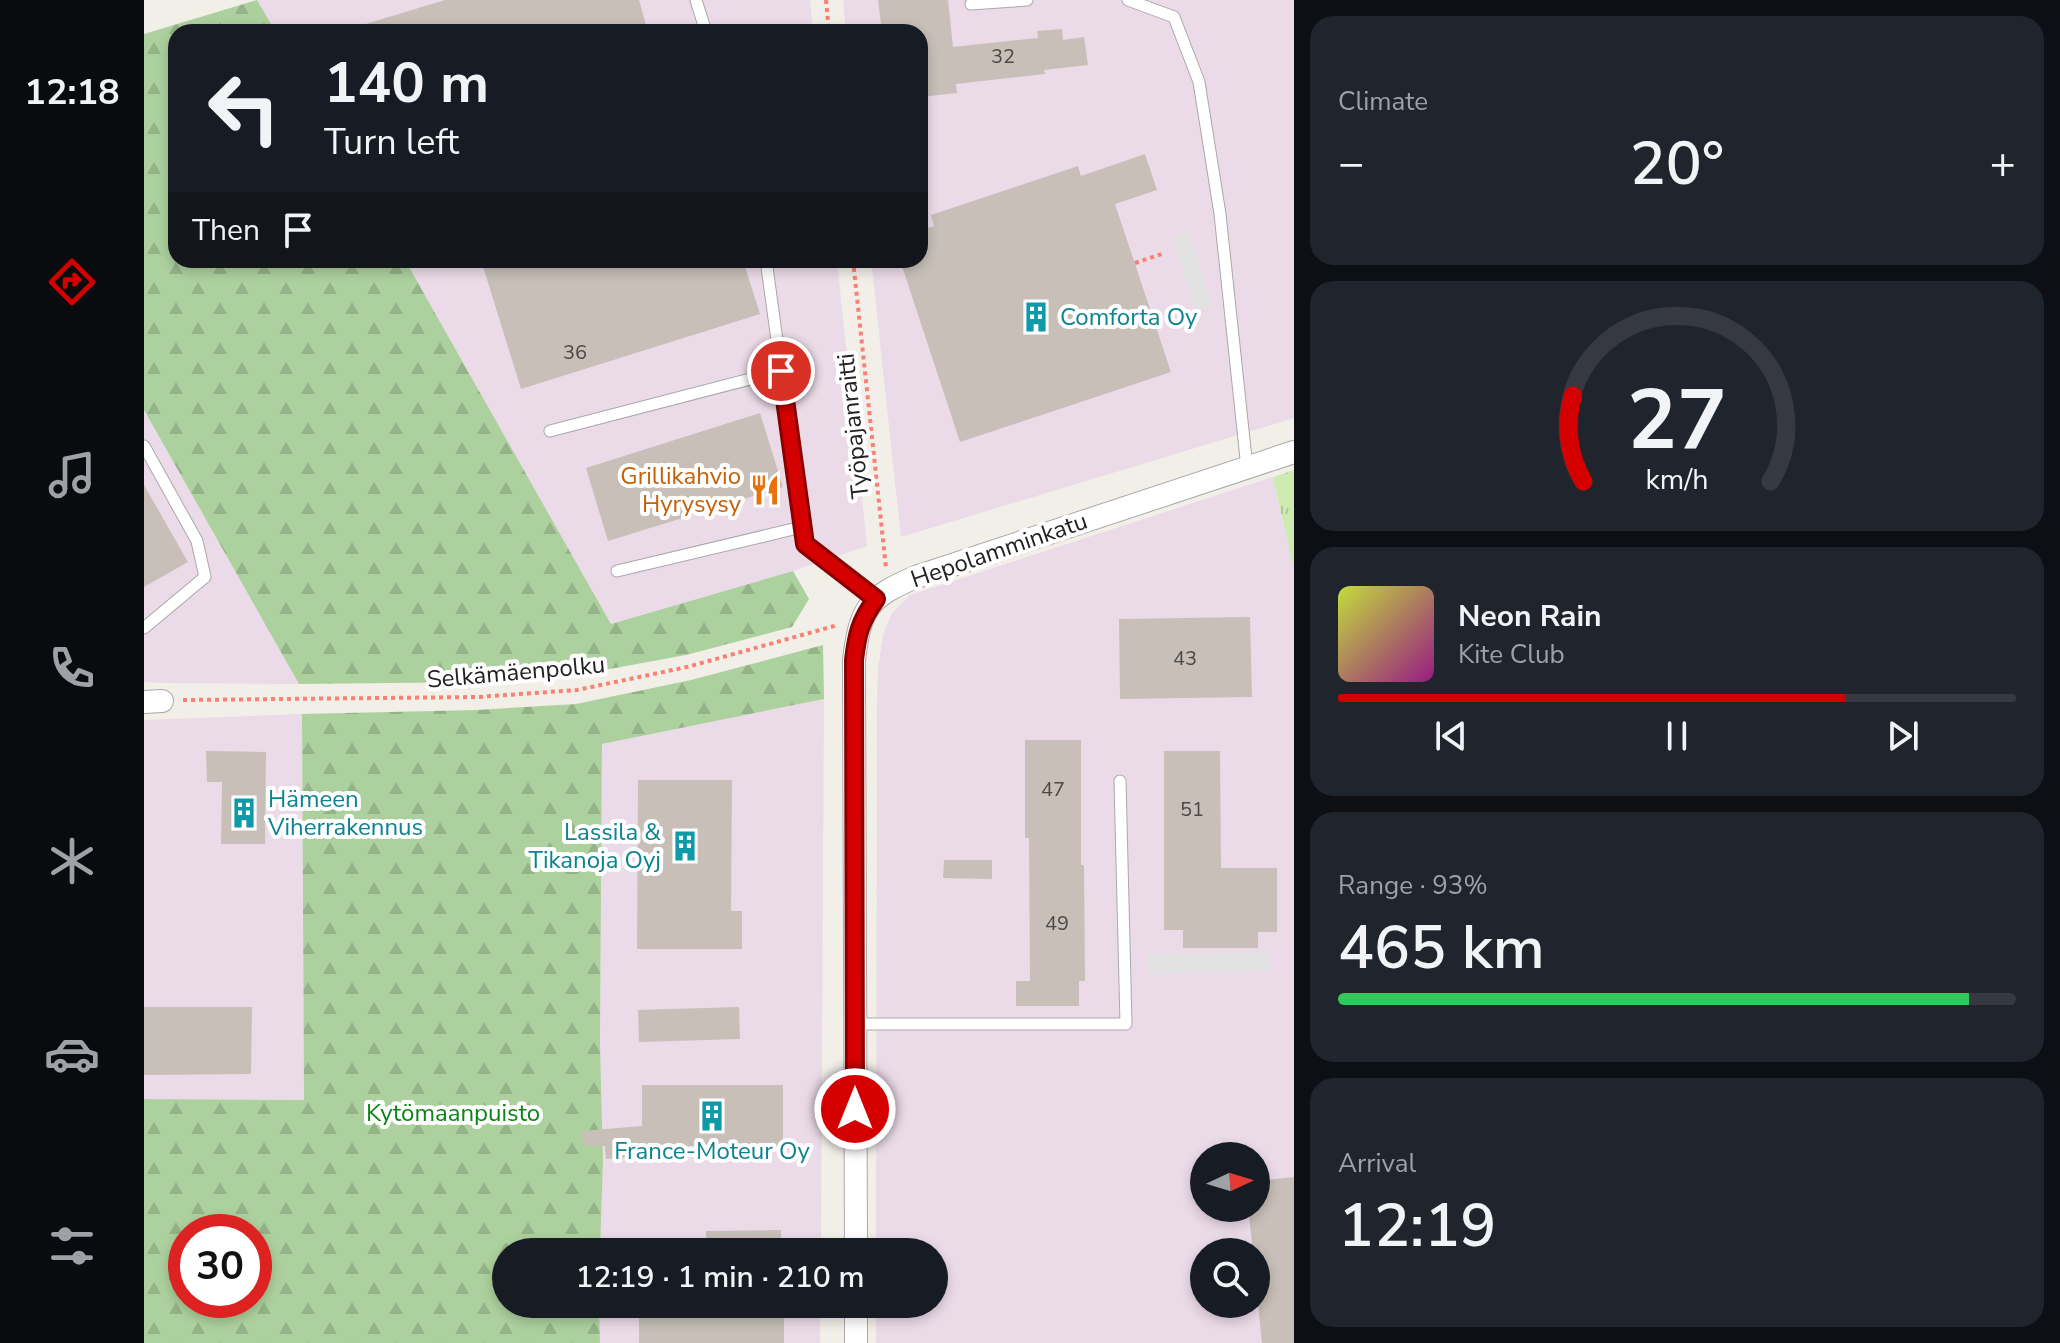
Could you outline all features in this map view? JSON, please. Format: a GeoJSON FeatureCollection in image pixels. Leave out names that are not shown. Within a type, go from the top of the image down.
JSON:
{"type":"FeatureCollection","features":[{"type":"Feature","properties":{"kind":"street","name":"Hepolamminkatu"},"geometry":{"type":"LineString","coordinates":[[876,601],[916,577],[1294,452]]}},
{"type":"Feature","properties":{"kind":"street"},"geometry":{"type":"LineString","coordinates":[[856,1238],[854,660],[857,632],[876,601]]}},
{"type":"Feature","properties":{"kind":"street"},"geometry":{"type":"LineString","coordinates":[[856,1318],[856,1343]]}},
{"type":"Feature","properties":{"kind":"lane"},"geometry":{"type":"LineString","coordinates":[[696,0],[704,24]]}},
{"type":"Feature","properties":{"kind":"lane"},"geometry":{"type":"LineString","coordinates":[[971,4],[1027,0]]}},
{"type":"Feature","properties":{"kind":"lane"},"geometry":{"type":"LineString","coordinates":[[1128,0],[1174,17],[1199,82],[1220,214],[1247,468]]}},
{"type":"Feature","properties":{"kind":"lane"},"geometry":{"type":"LineString","coordinates":[[767,268],[805,544],[876,601]]}},
{"type":"Feature","properties":{"kind":"lane"},"geometry":{"type":"LineString","coordinates":[[550,431],[781,371]]}},
{"type":"Feature","properties":{"kind":"lane"},"geometry":{"type":"LineString","coordinates":[[144,446],[197,541],[205,577],[144,628]]}},
{"type":"Feature","properties":{"kind":"lane"},"geometry":{"type":"LineString","coordinates":[[617,571],[802,527]]}},
{"type":"Feature","properties":{"kind":"lane"},"geometry":{"type":"LineString","coordinates":[[855,1024],[1126,1024],[1120,781]]}},
{"type":"Feature","properties":{"kind":"path"},"geometry":{"type":"LineString","coordinates":[[826,0],[828,24]]}},
{"type":"Feature","properties":{"kind":"path"},"geometry":{"type":"LineString","coordinates":[[1135,263],[1162,254]]}},
{"type":"Feature","properties":{"kind":"path","name":"Työpajanraitti"},"geometry":{"type":"LineString","coordinates":[[854,268],[876,601]]}},
{"type":"Feature","properties":{"kind":"path","name":"Selkämäenpolku"},"geometry":{"type":"LineString","coordinates":[[153,701],[478,697],[577,690],[687,667],[876,601]]}},
{"type":"Feature","properties":{"kind":"shaded area"},"geometry":{"type":"Polygon","coordinates":[[[257,0],[810,0],[812,24],[271,24],[257,0]]]}},
{"type":"Feature","properties":{"kind":"shaded area"},"geometry":{"type":"Polygon","coordinates":[[[843,0],[1294,0],[1294,418],[901,537],[872,268],[928,268],[928,24],[845,24],[843,0]]]}},
{"type":"Feature","properties":{"kind":"shaded area"},"geometry":{"type":"Polygon","coordinates":[[[1189,232],[1212,306],[1196,311],[1172,237],[1189,232]]]}},
{"type":"Feature","properties":{"kind":"shaded area"},"geometry":{"type":"Polygon","coordinates":[[[410,268],[838,268],[867,546],[611,624],[410,268]]]}},
{"type":"Feature","properties":{"kind":"shaded area"},"geometry":{"type":"Polygon","coordinates":[[[144,410],[299,684],[144,682],[144,410]]]}},
{"type":"Feature","properties":{"kind":"shaded area"},"geometry":{"type":"Polygon","coordinates":[[[1273,477],[1294,570],[1294,1343],[876,1343],[876,1318],[948,1318],[948,1238],[876,1238],[877,702],[883,635],[892,613],[910,595],[1273,477]]]}},
{"type":"Feature","properties":{"kind":"shaded area"},"geometry":{"type":"Polygon","coordinates":[[[824,699],[821,1238],[600,1238],[602,744],[824,699]]]}},
{"type":"Feature","properties":{"kind":"shaded area"},"geometry":{"type":"Polygon","coordinates":[[[302,714],[304,1100],[144,1099],[144,720],[302,714]]]}},
{"type":"Feature","properties":{"kind":"shaded area"},"geometry":{"type":"Polygon","coordinates":[[[1270,952],[1270,971],[1148,974],[1148,954],[1270,952]]]}},
{"type":"Feature","properties":{"kind":"shaded area"},"geometry":{"type":"Polygon","coordinates":[[[599,1318],[820,1318],[820,1343],[600,1343],[599,1318]]]}},
{"type":"Feature","properties":{"kind":"green space"},"geometry":{"type":"Polygon","coordinates":[[[257,0],[271,24],[177,24],[257,0]]]}},
{"type":"Feature","properties":{"kind":"green space"},"geometry":{"type":"Polygon","coordinates":[[[168,27],[168,268],[410,268],[611,624],[793,571],[809,599],[792,627],[686,655],[566,677],[482,682],[299,684],[144,410],[144,34],[168,27]]]}},
{"type":"Feature","properties":{"kind":"green space"},"geometry":{"type":"Polygon","coordinates":[[[1294,470],[1294,570],[1273,477],[1294,470]]]}},
{"type":"Feature","properties":{"kind":"green space","name":"Kytömaanpuisto"},"geometry":{"type":"Polygon","coordinates":[[[823,645],[824,699],[602,744],[600,1238],[492,1238],[492,1318],[599,1318],[600,1343],[144,1343],[144,1099],[304,1100],[302,714],[576,704],[691,680],[823,645]]]}},
{"type":"Feature","properties":{"kind":"building"},"geometry":{"type":"Polygon","coordinates":[[[445,0],[639,0],[646,24],[366,24],[445,0]]]}},
{"type":"Feature","properties":{"kind":"building"},"geometry":{"type":"Polygon","coordinates":[[[878,0],[948,0],[953,47],[1038,38],[1037,31],[1062,29],[1063,40],[1084,37],[1088,65],[1044,70],[1045,74],[956,84],[957,93],[928,96],[928,24],[881,24],[878,0]]]}},
{"type":"Feature","properties":{"kind":"building","name":"Comforta Oy"},"geometry":{"type":"Polygon","coordinates":[[[1145,154],[1157,190],[1115,204],[1171,372],[960,442],[903,268],[928,268],[928,228],[934,226],[931,215],[1078,166],[1081,176],[1145,154]]]}},
{"type":"Feature","properties":{"kind":"building"},"geometry":{"type":"Polygon","coordinates":[[[483,268],[746,268],[760,314],[521,389],[483,268]]]}},
{"type":"Feature","properties":{"kind":"building"},"geometry":{"type":"Polygon","coordinates":[[[760,413],[783,487],[608,541],[586,468],[760,413]]]}},
{"type":"Feature","properties":{"kind":"building"},"geometry":{"type":"Polygon","coordinates":[[[144,485],[188,562],[144,587],[144,485]]]}},
{"type":"Feature","properties":{"kind":"building"},"geometry":{"type":"Polygon","coordinates":[[[1250,617],[1252,697],[1120,699],[1119,619],[1250,617]]]}},
{"type":"Feature","properties":{"kind":"building"},"geometry":{"type":"Polygon","coordinates":[[[1025,740],[1081,740],[1085,981],[1079,981],[1079,1006],[1016,1006],[1016,981],[1030,981],[1025,740]]]}},
{"type":"Feature","properties":{"kind":"building","name":"Hämeen Viherrakennus"},"geometry":{"type":"Polygon","coordinates":[[[206,751],[266,752],[265,844],[221,844],[222,782],[207,782],[206,751]]]}},
{"type":"Feature","properties":{"kind":"building"},"geometry":{"type":"Polygon","coordinates":[[[1164,751],[1220,751],[1221,868],[1277,868],[1277,932],[1258,932],[1258,948],[1183,948],[1183,930],[1164,930],[1164,751]]]}},
{"type":"Feature","properties":{"kind":"building","name":"Lassila & Tikanoja Oyj"},"geometry":{"type":"Polygon","coordinates":[[[638,780],[732,780],[731,911],[742,911],[742,949],[637,949],[638,780]]]}},
{"type":"Feature","properties":{"kind":"building"},"geometry":{"type":"Polygon","coordinates":[[[944,860],[992,860],[992,879],[943,878],[944,860]]]}},
{"type":"Feature","properties":{"kind":"building"},"geometry":{"type":"Polygon","coordinates":[[[144,1007],[252,1007],[251,1074],[144,1075],[144,1007]]]}},
{"type":"Feature","properties":{"kind":"building"},"geometry":{"type":"Polygon","coordinates":[[[739,1007],[740,1039],[639,1042],[638,1010],[739,1007]]]}},
{"type":"Feature","properties":{"kind":"building","name":"France-Moteur Oy"},"geometry":{"type":"Polygon","coordinates":[[[642,1085],[783,1085],[783,1146],[631,1146],[632,1157],[606,1159],[605,1146],[583,1145],[582,1131],[642,1126],[642,1085]]]}},
{"type":"Feature","properties":{"kind":"building"},"geometry":{"type":"Polygon","coordinates":[[[1294,1177],[1294,1343],[1262,1343],[1259,1318],[1270,1318],[1270,1238],[1251,1238],[1250,1222],[1270,1222],[1270,1180],[1294,1177]]]}},
{"type":"Feature","properties":{"kind":"building"},"geometry":{"type":"Polygon","coordinates":[[[781,1230],[781,1238],[706,1238],[706,1231],[781,1230]]]}},
{"type":"Feature","properties":{"kind":"building"},"geometry":{"type":"Polygon","coordinates":[[[639,1318],[784,1318],[784,1343],[639,1343],[639,1318]]]}},
{"type":"Feature","properties":{"kind":"place","name":"Comforta Oy"},"geometry":{"type":"Point","coordinates":[1036,317]}},
{"type":"Feature","properties":{"kind":"place","name":"Grillikahvio Hyrysysy"},"geometry":{"type":"Point","coordinates":[765,490]}},
{"type":"Feature","properties":{"kind":"place","name":"Hämeen Viherrakennus"},"geometry":{"type":"Point","coordinates":[244,813]}},
{"type":"Feature","properties":{"kind":"place","name":"Lassila & Tikanoja Oyj"},"geometry":{"type":"Point","coordinates":[685,846]}},
{"type":"Feature","properties":{"kind":"place","name":"France-Moteur Oy"},"geometry":{"type":"Point","coordinates":[712,1116]}},
{"type":"Feature","properties":{"kind":"route"},"geometry":{"type":"LineString","coordinates":[[781,371],[805,544],[876,599],[857,632],[854,660],[855,1109]]}}]}
